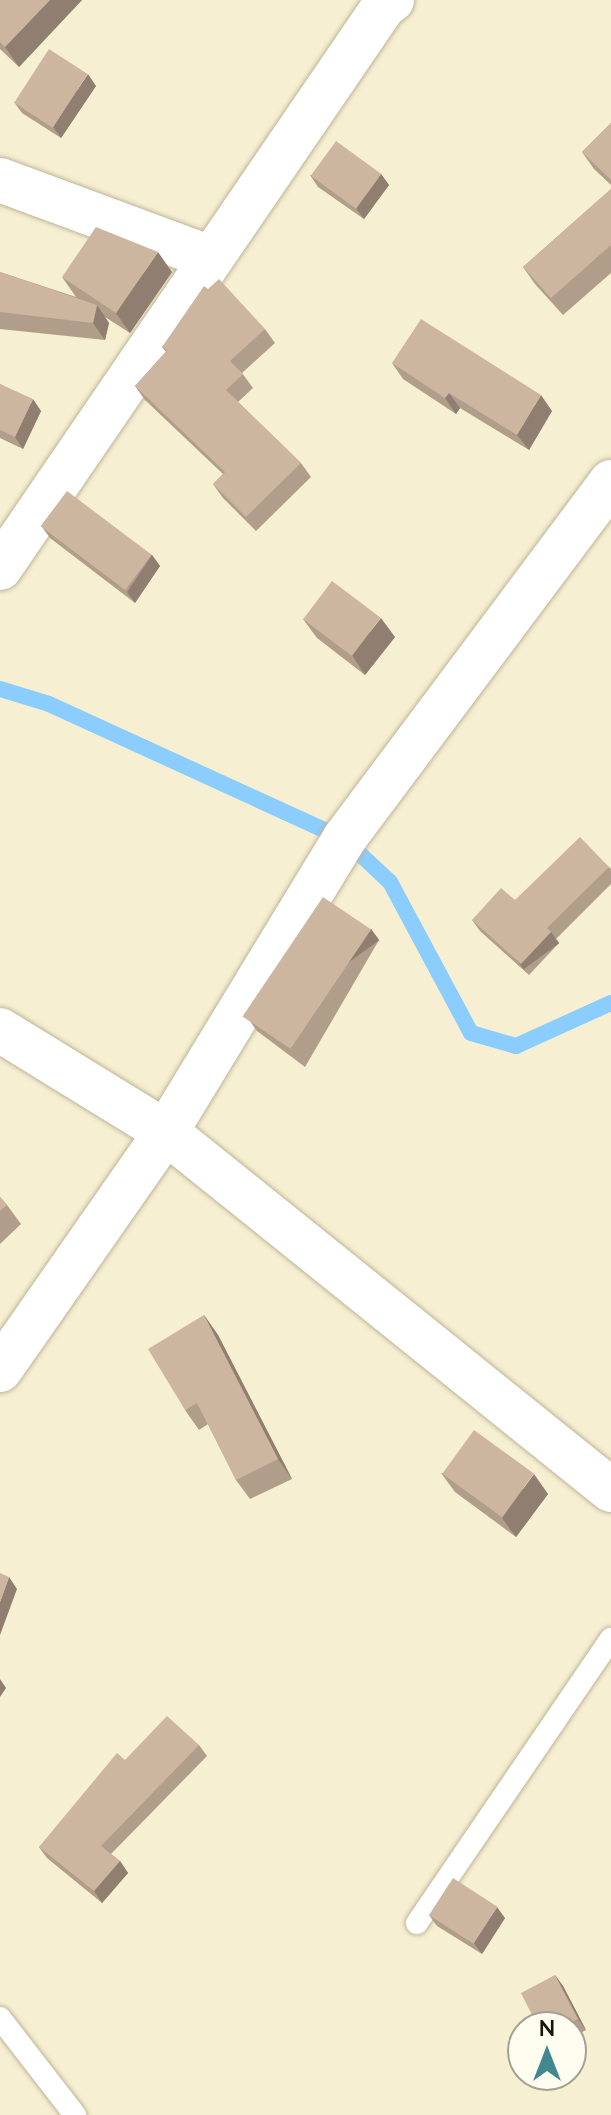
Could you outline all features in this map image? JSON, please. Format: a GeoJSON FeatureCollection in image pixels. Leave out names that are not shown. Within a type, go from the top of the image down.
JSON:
{"type":"FeatureCollection","features":[{"type":"Feature","properties":{"kind":"street"},"geometry":{"type":"LineString","coordinates":[[0,568],[384,6],[392,0]]}},
{"type":"Feature","properties":{"kind":"street"},"geometry":{"type":"LineString","coordinates":[[0,180],[211,258]]}},
{"type":"Feature","properties":{"kind":"street"},"geometry":{"type":"LineString","coordinates":[[0,1370],[166,1132],[344,839],[611,482]]}},
{"type":"Feature","properties":{"kind":"street"},"geometry":{"type":"LineString","coordinates":[[0,1030],[166,1132],[611,1490]]}},
{"type":"Feature","properties":{"kind":"lane"},"geometry":{"type":"LineString","coordinates":[[417,1923],[611,1639]]}},
{"type":"Feature","properties":{"kind":"lane"},"geometry":{"type":"LineString","coordinates":[[0,2018],[75,2115]]}},
{"type":"Feature","properties":{"kind":"building"},"geometry":{"type":"Polygon","coordinates":[[[0,0],[50,0],[5,47],[0,42],[0,0]]]}},
{"type":"Feature","properties":{"kind":"building"},"geometry":{"type":"Polygon","coordinates":[[[49,49],[88,74],[53,128],[14,103],[49,49]]]}},
{"type":"Feature","properties":{"kind":"building"},"geometry":{"type":"Polygon","coordinates":[[[611,123],[611,180],[582,152],[611,123]]]}},
{"type":"Feature","properties":{"kind":"building"},"geometry":{"type":"Polygon","coordinates":[[[336,141],[381,174],[356,209],[311,176],[336,141]]]}},
{"type":"Feature","properties":{"kind":"building"},"geometry":{"type":"Polygon","coordinates":[[[611,189],[611,245],[551,298],[523,267],[611,189]]]}},
{"type":"Feature","properties":{"kind":"building"},"geometry":{"type":"Polygon","coordinates":[[[96,227],[158,252],[116,313],[62,277],[96,227]]]}},
{"type":"Feature","properties":{"kind":"building"},"geometry":{"type":"Polygon","coordinates":[[[0,272],[97,305],[93,323],[0,312],[0,272]]]}},
{"type":"Feature","properties":{"kind":"building"},"geometry":{"type":"Polygon","coordinates":[[[219,279],[265,329],[230,361],[243,374],[226,390],[301,463],[246,517],[213,484],[225,472],[135,386],[167,350],[162,347],[204,286],[208,289],[219,279]]]}},
{"type":"Feature","properties":{"kind":"building"},"geometry":{"type":"Polygon","coordinates":[[[421,319],[541,395],[517,435],[449,393],[445,398],[392,363],[421,319]]]}},
{"type":"Feature","properties":{"kind":"building"},"geometry":{"type":"Polygon","coordinates":[[[0,384],[33,399],[15,437],[0,430],[0,384]]]}},
{"type":"Feature","properties":{"kind":"building"},"geometry":{"type":"Polygon","coordinates":[[[67,491],[152,555],[125,590],[41,526],[67,491]]]}},
{"type":"Feature","properties":{"kind":"building"},"geometry":{"type":"Polygon","coordinates":[[[332,581],[381,618],[352,656],[303,619],[332,581]]]}},
{"type":"Feature","properties":{"kind":"building"},"geometry":{"type":"Polygon","coordinates":[[[580,837],[609,867],[547,928],[551,932],[521,964],[472,920],[501,888],[515,900],[580,837]]]}},
{"type":"Feature","properties":{"kind":"building"},"geometry":{"type":"Polygon","coordinates":[[[323,897],[371,929],[291,1049],[242,1016],[323,897]]]}},
{"type":"Feature","properties":{"kind":"building"},"geometry":{"type":"Polygon","coordinates":[[[0,1197],[7,1205],[0,1211],[0,1197]]]}},
{"type":"Feature","properties":{"kind":"building"},"geometry":{"type":"Polygon","coordinates":[[[204,1315],[278,1459],[236,1480],[197,1403],[185,1410],[148,1349],[204,1315]]]}},
{"type":"Feature","properties":{"kind":"building"},"geometry":{"type":"Polygon","coordinates":[[[474,1430],[534,1473],[502,1517],[442,1474],[474,1430]]]}},
{"type":"Feature","properties":{"kind":"building"},"geometry":{"type":"Polygon","coordinates":[[[0,1573],[9,1577],[0,1602],[0,1573]]]}},
{"type":"Feature","properties":{"kind":"building"},"geometry":{"type":"Polygon","coordinates":[[[167,1716],[199,1745],[101,1846],[120,1861],[94,1891],[39,1847],[117,1753],[125,1760],[167,1716]]]}},
{"type":"Feature","properties":{"kind":"building"},"geometry":{"type":"Polygon","coordinates":[[[453,1878],[497,1907],[473,1944],[429,1915],[453,1878]]]}},
{"type":"Feature","properties":{"kind":"building"},"geometry":{"type":"Polygon","coordinates":[[[555,1975],[574,2011],[530,2011],[521,1993],[555,1975]]]}},
{"type":"Feature","properties":{"kind":"waterway"},"geometry":{"type":"LineString","coordinates":[[0,689],[49,704],[344,839],[390,882],[471,1033],[516,1046],[611,1003]]}}]}
